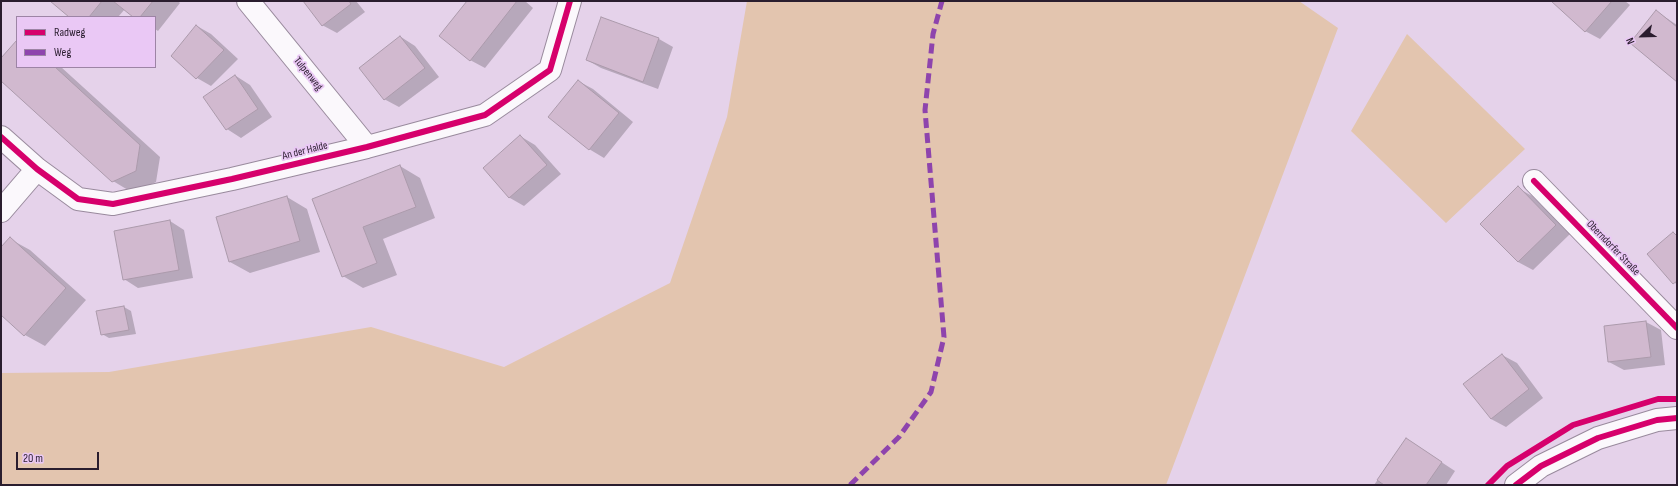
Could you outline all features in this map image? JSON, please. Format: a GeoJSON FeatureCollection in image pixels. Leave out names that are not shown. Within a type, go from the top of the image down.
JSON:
{"type":"FeatureCollection","features":[{"type":"Feature","properties":{"kind":"street","name":"Tulpenweg"},"geometry":{"type":"LineString","coordinates":[[248,1],[368,147]]}},
{"type":"Feature","properties":{"kind":"street","name":"An der Halde"},"geometry":{"type":"LineString","coordinates":[[1,137],[37,169],[78,199],[113,204],[232,179],[368,147],[485,115],[550,70],[570,1]]}},
{"type":"Feature","properties":{"kind":"street"},"geometry":{"type":"LineString","coordinates":[[1,211],[37,169]]}},
{"type":"Feature","properties":{"kind":"street","name":"Oberndorfer Straße"},"geometry":{"type":"LineString","coordinates":[[1534,181],[1677,328]]}},
{"type":"Feature","properties":{"kind":"street"},"geometry":{"type":"LineString","coordinates":[[1516,485],[1541,466],[1598,438],[1657,420],[1677,418]]}},
{"type":"Feature","properties":{"kind":"shaded area"},"geometry":{"type":"Polygon","coordinates":[[[747,1],[1299,1],[1338,28],[1166,485],[1,485],[1,373],[109,372],[371,327],[504,367],[670,283],[727,117],[747,1]]]}},
{"type":"Feature","properties":{"kind":"shaded area"},"geometry":{"type":"Polygon","coordinates":[[[1407,34],[1525,149],[1446,223],[1351,131],[1407,34]]]}},
{"type":"Feature","properties":{"kind":"building"},"geometry":{"type":"Polygon","coordinates":[[[50,1],[102,1],[90,16],[68,16],[50,1]]]}},
{"type":"Feature","properties":{"kind":"building"},"geometry":{"type":"Polygon","coordinates":[[[113,1],[153,1],[141,16],[132,16],[113,1]]]}},
{"type":"Feature","properties":{"kind":"building"},"geometry":{"type":"Polygon","coordinates":[[[303,1],[349,1],[351,4],[322,26],[303,1]]]}},
{"type":"Feature","properties":{"kind":"building"},"geometry":{"type":"Polygon","coordinates":[[[467,1],[517,1],[470,61],[439,36],[467,1]]]}},
{"type":"Feature","properties":{"kind":"building"},"geometry":{"type":"Polygon","coordinates":[[[1551,1],[1612,1],[1585,32],[1551,1]]]}},
{"type":"Feature","properties":{"kind":"building"},"geometry":{"type":"Polygon","coordinates":[[[1656,10],[1677,27],[1677,82],[1630,43],[1656,10]]]}},
{"type":"Feature","properties":{"kind":"building"},"geometry":{"type":"Polygon","coordinates":[[[601,17],[659,38],[643,82],[586,60],[601,17]]]}},
{"type":"Feature","properties":{"kind":"building"},"geometry":{"type":"Polygon","coordinates":[[[196,25],[224,50],[196,79],[171,56],[196,25]]]}},
{"type":"Feature","properties":{"kind":"building"},"geometry":{"type":"Polygon","coordinates":[[[400,36],[425,68],[384,100],[359,68],[400,36]]]}},
{"type":"Feature","properties":{"kind":"building"},"geometry":{"type":"Polygon","coordinates":[[[16,41],[16,68],[56,68],[140,145],[136,171],[112,182],[1,81],[1,58],[16,41]]]}},
{"type":"Feature","properties":{"kind":"building"},"geometry":{"type":"Polygon","coordinates":[[[235,75],[258,109],[226,130],[203,97],[235,75]]]}},
{"type":"Feature","properties":{"kind":"building"},"geometry":{"type":"Polygon","coordinates":[[[578,80],[619,113],[589,150],[548,117],[578,80]]]}},
{"type":"Feature","properties":{"kind":"building"},"geometry":{"type":"Polygon","coordinates":[[[520,135],[547,165],[509,198],[483,168],[520,135]]]}},
{"type":"Feature","properties":{"kind":"building"},"geometry":{"type":"Polygon","coordinates":[[[400,165],[416,207],[363,227],[377,263],[342,277],[312,199],[400,165]]]}},
{"type":"Feature","properties":{"kind":"building"},"geometry":{"type":"Polygon","coordinates":[[[1518,186],[1556,225],[1518,262],[1480,224],[1518,186]]]}},
{"type":"Feature","properties":{"kind":"building"},"geometry":{"type":"Polygon","coordinates":[[[287,196],[300,241],[229,262],[216,217],[287,196]]]}},
{"type":"Feature","properties":{"kind":"building"},"geometry":{"type":"Polygon","coordinates":[[[170,220],[179,270],[123,280],[114,231],[170,220]]]}},
{"type":"Feature","properties":{"kind":"building"},"geometry":{"type":"Polygon","coordinates":[[[1673,232],[1677,236],[1677,281],[1673,284],[1647,254],[1673,232]]]}},
{"type":"Feature","properties":{"kind":"building"},"geometry":{"type":"Polygon","coordinates":[[[10,237],[66,288],[24,336],[1,315],[1,247],[10,237]]]}},
{"type":"Feature","properties":{"kind":"building"},"geometry":{"type":"Polygon","coordinates":[[[124,306],[129,330],[101,335],[96,311],[124,306]]]}},
{"type":"Feature","properties":{"kind":"building"},"geometry":{"type":"Polygon","coordinates":[[[1646,321],[1651,357],[1608,362],[1604,326],[1646,321]]]}},
{"type":"Feature","properties":{"kind":"building"},"geometry":{"type":"Polygon","coordinates":[[[1502,354],[1529,389],[1491,419],[1463,384],[1502,354]]]}},
{"type":"Feature","properties":{"kind":"building"},"geometry":{"type":"Polygon","coordinates":[[[1406,438],[1442,462],[1426,485],[1384,485],[1377,480],[1406,438]]]}},
{"type":"Feature","properties":{"kind":"marked path"},"geometry":{"type":"LineString","coordinates":[[850,485],[899,437],[931,392],[944,337],[925,110],[933,34],[942,1]]}},
{"type":"Feature","properties":{"kind":"cycle path"},"geometry":{"type":"LineString","coordinates":[[1,137],[37,169],[78,199],[113,204],[232,179],[367,147],[485,115],[550,70],[570,1]]}},
{"type":"Feature","properties":{"kind":"cycle path"},"geometry":{"type":"LineString","coordinates":[[1534,181],[1677,328]]}},
{"type":"Feature","properties":{"kind":"cycle path"},"geometry":{"type":"LineString","coordinates":[[1488,485],[1507,466],[1573,425],[1658,399],[1677,399]]}},
{"type":"Feature","properties":{"kind":"cycle path"},"geometry":{"type":"LineString","coordinates":[[1516,485],[1541,466],[1598,438],[1657,420],[1677,418]]}}]}
